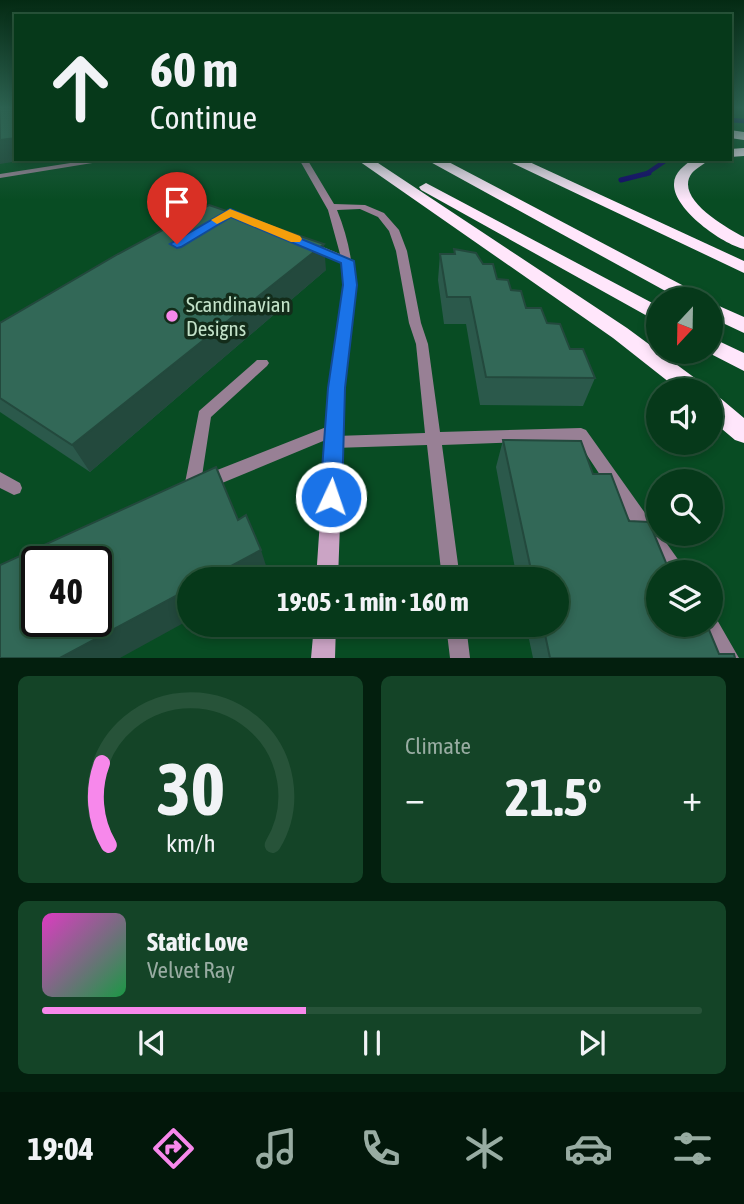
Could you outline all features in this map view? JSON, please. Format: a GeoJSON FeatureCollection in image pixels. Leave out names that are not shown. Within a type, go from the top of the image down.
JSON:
{"type":"FeatureCollection","features":[{"type":"Feature","properties":{"kind":"highway"},"geometry":{"type":"LineString","coordinates":[[366,161],[620,332],[679,378]]}},
{"type":"Feature","properties":{"kind":"highway"},"geometry":{"type":"LineString","coordinates":[[375,161],[646,308]]}},
{"type":"Feature","properties":{"kind":"highway"},"geometry":{"type":"LineString","coordinates":[[436,161],[672,287]]}},
{"type":"Feature","properties":{"kind":"highway"},"geometry":{"type":"LineString","coordinates":[[515,161],[744,268]]}},
{"type":"Feature","properties":{"kind":"highway"},"geometry":{"type":"LineString","coordinates":[[700,161],[685,171],[680,183],[682,192],[702,219],[744,244]]}},
{"type":"Feature","properties":{"kind":"highway"},"geometry":{"type":"LineString","coordinates":[[723,315],[744,326]]}},
{"type":"Feature","properties":{"kind":"highway"},"geometry":{"type":"LineString","coordinates":[[723,351],[744,363]]}},
{"type":"Feature","properties":{"kind":"highway"},"geometry":{"type":"LineString","coordinates":[[723,415],[744,433]]}},
{"type":"Feature","properties":{"kind":"street"},"geometry":{"type":"LineString","coordinates":[[328,567],[337,388],[347,307]]}},
{"type":"Feature","properties":{"kind":"street"},"geometry":{"type":"LineString","coordinates":[[323,658],[324,637]]}},
{"type":"Feature","properties":{"kind":"lane"},"geometry":{"type":"LineString","coordinates":[[0,176],[100,161]]}},
{"type":"Feature","properties":{"kind":"lane"},"geometry":{"type":"LineString","coordinates":[[304,161],[333,207],[347,261],[350,285],[347,307]]}},
{"type":"Feature","properties":{"kind":"lane"},"geometry":{"type":"LineString","coordinates":[[333,207],[365,206],[380,212],[388,220],[408,274],[415,330],[422,344],[450,567]]}},
{"type":"Feature","properties":{"kind":"lane"},"geometry":{"type":"LineString","coordinates":[[305,243],[347,261]]}},
{"type":"Feature","properties":{"kind":"lane"},"geometry":{"type":"LineString","coordinates":[[262,363],[204,415],[186,491],[334,436],[435,439],[582,434],[667,560]]}},
{"type":"Feature","properties":{"kind":"lane"},"geometry":{"type":"LineString","coordinates":[[457,637],[460,658]]}},
{"type":"Feature","properties":{"kind":"lane"},"geometry":{"type":"LineString","coordinates":[[716,637],[729,658]]}},
{"type":"Feature","properties":{"kind":"building","name":"Scandinavian Designs"},"geometry":{"type":"Polygon","coordinates":[[[209,205],[324,244],[72,445],[0,398],[0,323],[209,205]]]}},
{"type":"Feature","properties":{"kind":"building"},"geometry":{"type":"Polygon","coordinates":[[[454,249],[476,253],[483,264],[493,264],[497,279],[508,280],[511,290],[521,291],[526,308],[541,308],[547,323],[560,324],[570,349],[583,349],[595,378],[486,377],[470,297],[447,297],[440,254],[455,254],[454,249]]]}},
{"type":"Feature","properties":{"kind":"building"},"geometry":{"type":"Polygon","coordinates":[[[503,440],[581,441],[593,474],[611,474],[629,521],[646,522],[646,546],[659,546],[665,560],[646,560],[646,637],[712,637],[719,654],[734,654],[735,658],[550,658],[546,637],[569,637],[569,567],[530,567],[503,440]]]}},
{"type":"Feature","properties":{"kind":"building"},"geometry":{"type":"Polygon","coordinates":[[[216,467],[238,520],[246,515],[261,550],[229,567],[177,567],[177,595],[112,630],[112,546],[42,546],[216,467]]]}},
{"type":"Feature","properties":{"kind":"building"},"geometry":{"type":"Polygon","coordinates":[[[21,555],[21,637],[99,637],[60,658],[0,658],[0,565],[21,555]]]}},
{"type":"Feature","properties":{"kind":"waterway"},"geometry":{"type":"LineString","coordinates":[[647,174],[665,161]]}},
{"type":"Feature","properties":{"kind":"waterway"},"geometry":{"type":"LineString","coordinates":[[621,180],[647,174]]}},
{"type":"Feature","properties":{"kind":"slow traffic"},"geometry":{"type":"LineString","coordinates":[[217,220],[230,213],[295,239]]}},
{"type":"Feature","properties":{"kind":"place","name":"Scandinavian Designs"},"geometry":{"type":"Point","coordinates":[172,316]}},
{"type":"Feature","properties":{"kind":"route"},"geometry":{"type":"LineString","coordinates":[[177,244],[230,213],[347,261],[350,285],[337,388],[331,497]]}}]}
